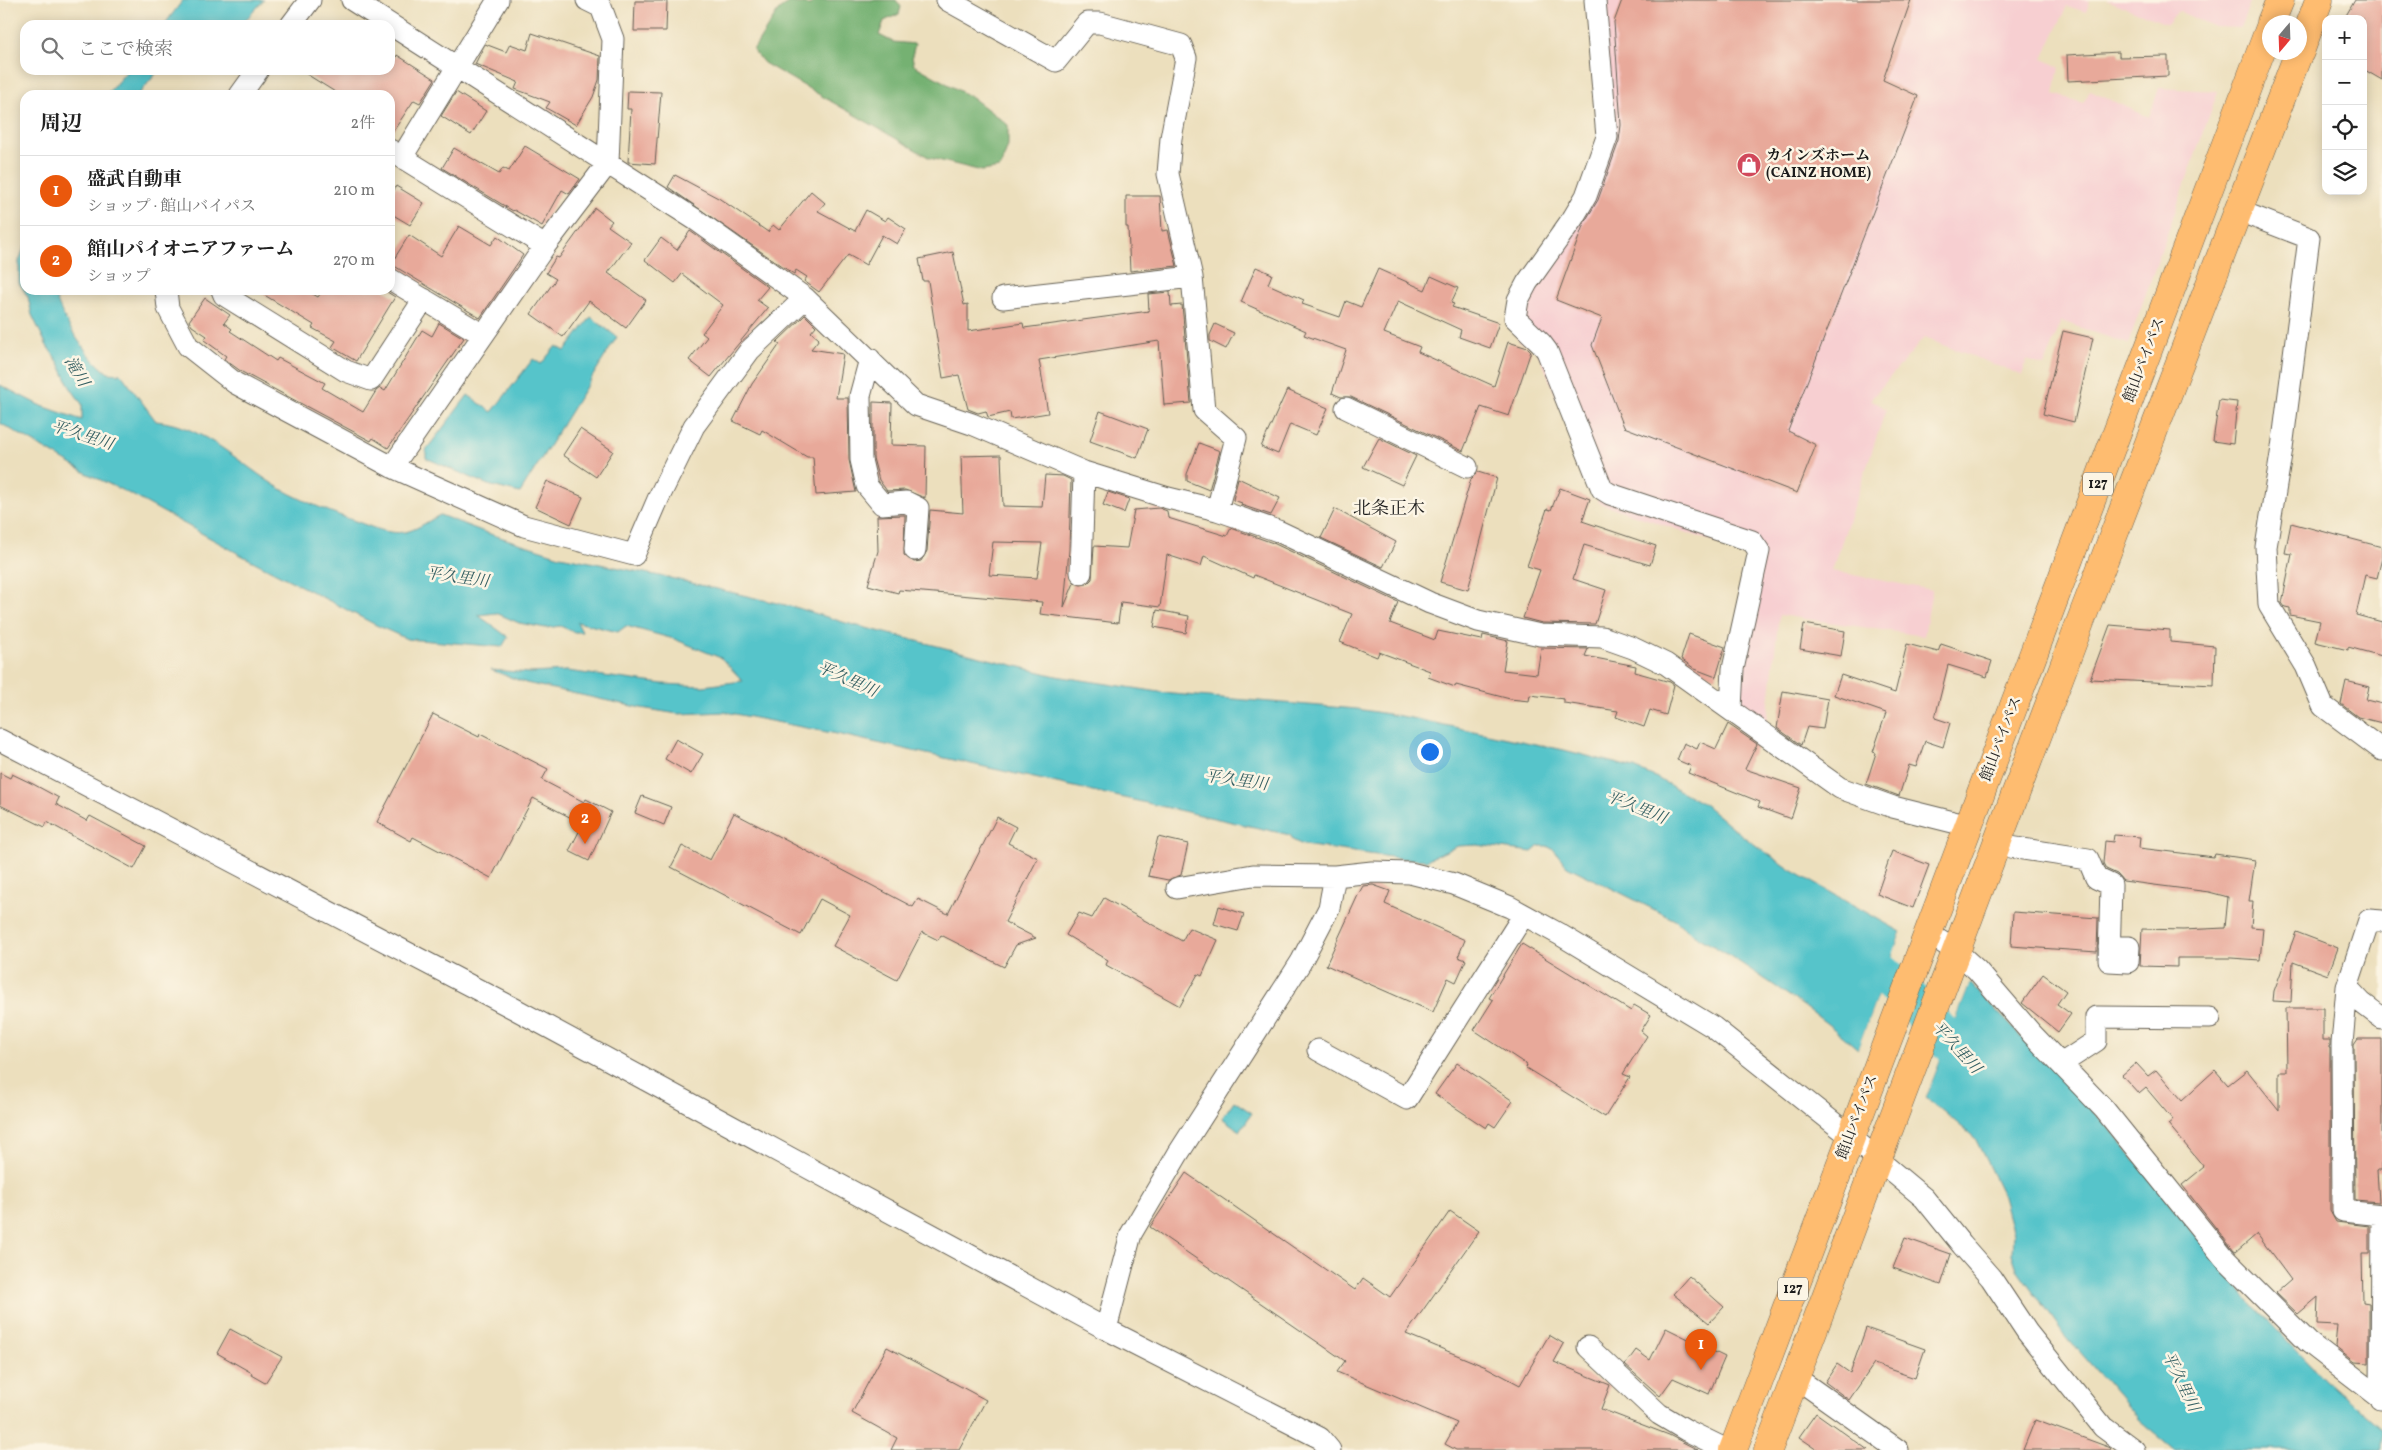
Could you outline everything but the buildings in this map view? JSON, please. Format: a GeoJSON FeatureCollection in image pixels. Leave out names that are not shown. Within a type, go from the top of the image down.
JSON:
{"type":"FeatureCollection","features":[{"type":"Feature","properties":{"kind":"highway"},"geometry":{"type":"LineString","coordinates":[[2274,15],[2280,0]]}},
{"type":"Feature","properties":{"kind":"highway","name":"127"},"geometry":{"type":"LineString","coordinates":[[2307,31],[2319,0]]}},
{"type":"Feature","properties":{"kind":"highway","name":"館山バイパス"},"geometry":{"type":"LineString","coordinates":[[1733,1450],[2262,48]]}},
{"type":"Feature","properties":{"kind":"highway","name":"127"},"geometry":{"type":"LineString","coordinates":[[1768,1450],[2086,606],[2296,60]]}},
{"type":"Feature","properties":{"kind":"street"},"geometry":{"type":"LineString","coordinates":[[295,20],[310,0]]}},
{"type":"Feature","properties":{"kind":"street"},"geometry":{"type":"LineString","coordinates":[[352,0],[384,20]]}},
{"type":"Feature","properties":{"kind":"street"},"geometry":{"type":"LineString","coordinates":[[498,0],[456,66],[396,153],[545,246]]}},
{"type":"Feature","properties":{"kind":"street"},"geometry":{"type":"LineString","coordinates":[[392,467],[545,246],[608,163],[613,39],[601,7],[587,0]]}},
{"type":"Feature","properties":{"kind":"street"},"geometry":{"type":"LineString","coordinates":[[946,0],[1056,61],[1087,23],[1100,23],[1181,46],[1186,58],[1171,138],[1168,174],[1192,277],[1204,410],[1236,438],[1216,510]]}},
{"type":"Feature","properties":{"kind":"street"},"geometry":{"type":"LineString","coordinates":[[1595,0],[1607,137],[1586,196],[1573,218],[1527,283],[1518,300],[1514,318],[1547,351],[1602,489],[1610,494],[1752,541],[1759,551],[1733,669],[1731,709]]}},
{"type":"Feature","properties":{"kind":"street"},"geometry":{"type":"LineString","coordinates":[[395,27],[696,220],[805,298],[916,405],[972,424],[1084,472],[1168,498],[1216,510],[1278,531],[1430,603],[1478,620],[1540,635],[1602,637],[1633,648],[1666,664],[1840,788],[1893,807],[1969,826]]}},
{"type":"Feature","properties":{"kind":"street"},"geometry":{"type":"LineString","coordinates":[[244,90],[254,75]]}},
{"type":"Feature","properties":{"kind":"street"},"geometry":{"type":"LineString","coordinates":[[2239,212],[2309,238],[2282,448],[2266,547],[2269,605],[2306,666],[2323,706],[2382,750]]}},
{"type":"Feature","properties":{"kind":"street"},"geometry":{"type":"LineString","coordinates":[[1003,298],[1192,277]]}},
{"type":"Feature","properties":{"kind":"street"},"geometry":{"type":"LineString","coordinates":[[395,282],[483,335]]}},
{"type":"Feature","properties":{"kind":"street"},"geometry":{"type":"LineString","coordinates":[[167,295],[168,308],[188,346],[235,383],[392,467],[524,526],[634,555],[659,497],[694,426],[750,350],[805,298]]}},
{"type":"Feature","properties":{"kind":"street"},"geometry":{"type":"LineString","coordinates":[[224,295],[346,371],[371,380],[424,300]]}},
{"type":"Feature","properties":{"kind":"street"},"geometry":{"type":"LineString","coordinates":[[870,359],[860,396],[861,460],[867,486],[882,504],[906,502],[918,508],[915,550]]}},
{"type":"Feature","properties":{"kind":"street"},"geometry":{"type":"LineString","coordinates":[[1346,408],[1468,466]]}},
{"type":"Feature","properties":{"kind":"street"},"geometry":{"type":"LineString","coordinates":[[1081,573],[1084,472]]}},
{"type":"Feature","properties":{"kind":"street"},"geometry":{"type":"LineString","coordinates":[[0,740],[515,1009],[1106,1329],[1320,1438],[1330,1450]]}},
{"type":"Feature","properties":{"kind":"street"},"geometry":{"type":"LineString","coordinates":[[1997,845],[2088,860],[2096,878],[2111,884],[2109,947]]}},
{"type":"Feature","properties":{"kind":"street"},"geometry":{"type":"LineString","coordinates":[[1177,888],[1253,875],[1336,876],[1372,872],[1410,873],[1454,884],[1510,907],[1523,916],[1559,934],[1713,1027],[1852,1132],[1880,1156],[1924,1198],[1991,1278],[2027,1332],[2103,1427],[2134,1450]]}},
{"type":"Feature","properties":{"kind":"street"},"geometry":{"type":"LineString","coordinates":[[1106,1329],[1131,1234],[1178,1154],[1301,962],[1329,908],[1336,876]]}},
{"type":"Feature","properties":{"kind":"street"},"geometry":{"type":"LineString","coordinates":[[1318,1050],[1407,1098],[1523,916]]}},
{"type":"Feature","properties":{"kind":"street"},"geometry":{"type":"LineString","coordinates":[[2382,921],[2369,920],[2348,987],[2342,1044],[2343,1211],[2382,1216],[2382,1399]]}},
{"type":"Feature","properties":{"kind":"street"},"geometry":{"type":"LineString","coordinates":[[1927,937],[1977,970],[2104,1109],[2226,1258],[2308,1342],[2382,1399]]}},
{"type":"Feature","properties":{"kind":"street"},"geometry":{"type":"LineString","coordinates":[[2348,987],[2362,1003],[2382,1018]]}},
{"type":"Feature","properties":{"kind":"street"},"geometry":{"type":"LineString","coordinates":[[2061,1064],[2096,1042],[2096,1017],[2210,1018]]}},
{"type":"Feature","properties":{"kind":"street"},"geometry":{"type":"LineString","coordinates":[[1588,1347],[1659,1414],[1686,1430],[1727,1450]]}},
{"type":"Feature","properties":{"kind":"street"},"geometry":{"type":"LineString","coordinates":[[1795,1377],[1898,1450]]}},
{"type":"Feature","properties":{"kind":"shaded area"},"geometry":{"type":"Polygon","coordinates":[[[1590,0],[2090,0],[2086,12],[2067,6],[2043,59],[2059,67],[2054,94],[2083,103],[2090,91],[2149,117],[2159,88],[2218,91],[2128,344],[2061,321],[2044,366],[2027,360],[2022,375],[1924,338],[1871,399],[1886,409],[1832,571],[1932,590],[1924,636],[1779,615],[1767,721],[1723,695],[1752,555],[1599,503],[1540,356],[1533,347],[1520,342],[1511,326],[1582,211],[1601,137],[1590,0]]]}},
{"type":"Feature","properties":{"kind":"shaded area"},"geometry":{"type":"Polygon","coordinates":[[[2106,0],[2251,0],[2240,28],[2215,27],[2178,11],[2167,24],[2106,0]]]}},
{"type":"Feature","properties":{"kind":"green space"},"geometry":{"type":"Polygon","coordinates":[[[818,0],[896,0],[901,7],[899,14],[884,21],[879,35],[893,42],[915,44],[912,56],[914,65],[974,99],[1008,125],[1008,146],[1000,168],[982,171],[930,158],[764,63],[753,50],[778,11],[789,2],[809,5],[818,0]]]}},
{"type":"Feature","properties":{"kind":"water"},"geometry":{"type":"Polygon","coordinates":[[[183,0],[264,0],[246,20],[168,20],[183,0]]]}},
{"type":"Feature","properties":{"kind":"water"},"geometry":{"type":"Polygon","coordinates":[[[124,75],[155,75],[142,90],[110,90],[124,75]]]}},
{"type":"Feature","properties":{"kind":"water"},"geometry":{"type":"Polygon","coordinates":[[[20,258],[20,285],[19,283],[20,258]]]}},
{"type":"Feature","properties":{"kind":"water","name":"滝川"},"geometry":{"type":"Polygon","coordinates":[[[27,295],[55,295],[68,324],[83,347],[108,373],[121,374],[156,421],[174,424],[191,430],[207,438],[281,489],[338,515],[377,529],[396,533],[409,531],[440,515],[487,533],[560,556],[670,578],[798,608],[846,623],[1056,676],[1172,694],[1357,709],[1406,717],[1564,750],[1634,768],[1655,777],[1704,804],[1744,837],[1791,870],[1901,932],[1858,1049],[1796,1000],[1730,956],[1694,935],[1675,920],[1567,866],[1554,850],[1547,846],[1539,846],[1532,852],[1477,845],[1458,846],[1426,860],[1303,845],[1294,841],[1290,835],[837,734],[725,712],[678,714],[641,708],[526,683],[491,670],[530,673],[567,671],[663,684],[703,686],[743,681],[721,658],[674,639],[626,626],[618,632],[577,622],[582,632],[574,632],[560,626],[546,628],[519,623],[496,613],[478,615],[508,637],[502,647],[407,639],[376,625],[241,555],[132,495],[88,474],[0,423],[0,385],[39,405],[82,420],[82,404],[47,346],[32,315],[27,295]]]}},
{"type":"Feature","properties":{"kind":"water"},"geometry":{"type":"Polygon","coordinates":[[[591,317],[617,337],[520,493],[488,485],[426,458],[426,450],[468,395],[492,412],[533,359],[541,364],[556,346],[565,351],[591,317]]]}},
{"type":"Feature","properties":{"kind":"water"},"geometry":{"type":"Polygon","coordinates":[[[1970,983],[2107,1126],[2253,1305],[2325,1380],[2382,1431],[2382,1450],[2175,1450],[2138,1419],[2061,1330],[2017,1269],[2012,1254],[2013,1233],[2002,1193],[1975,1138],[1926,1097],[1970,983]]]}},
{"type":"Feature","properties":{"kind":"water"},"geometry":{"type":"Polygon","coordinates":[[[1234,1101],[1252,1113],[1240,1131],[1222,1118],[1234,1101]]]}},
{"type":"Feature","properties":{"kind":"pier"},"geometry":{"type":"Polygon","coordinates":[[[1902,930],[1903,933],[1860,1050],[1857,1051],[1902,930]]]}},
{"type":"Feature","properties":{"kind":"pier"},"geometry":{"type":"Polygon","coordinates":[[[1971,981],[1925,1099],[1924,1096],[1967,982],[1971,981]]]}},
{"type":"Feature","properties":{"kind":"waterway","name":"平久里川"},"geometry":{"type":"LineString","coordinates":[[1846,939],[1917,1006],[1983,1078]]}},
{"type":"Feature","properties":{"kind":"place","name":"カインズホーム (CAINZ HOME)"},"geometry":{"type":"Point","coordinates":[1749,165]}},
{"type":"Feature","properties":{"kind":"place","name":"館山パイオニアファーム"},"geometry":{"type":"Point","coordinates":[585,844]}},
{"type":"Feature","properties":{"kind":"place","name":"盛武自動車"},"geometry":{"type":"Point","coordinates":[1701,1370]}},
{"type":"Feature","properties":{"kind":"district","name":"北条正木"},"geometry":{"type":"Point","coordinates":[1389,509]}}]}
